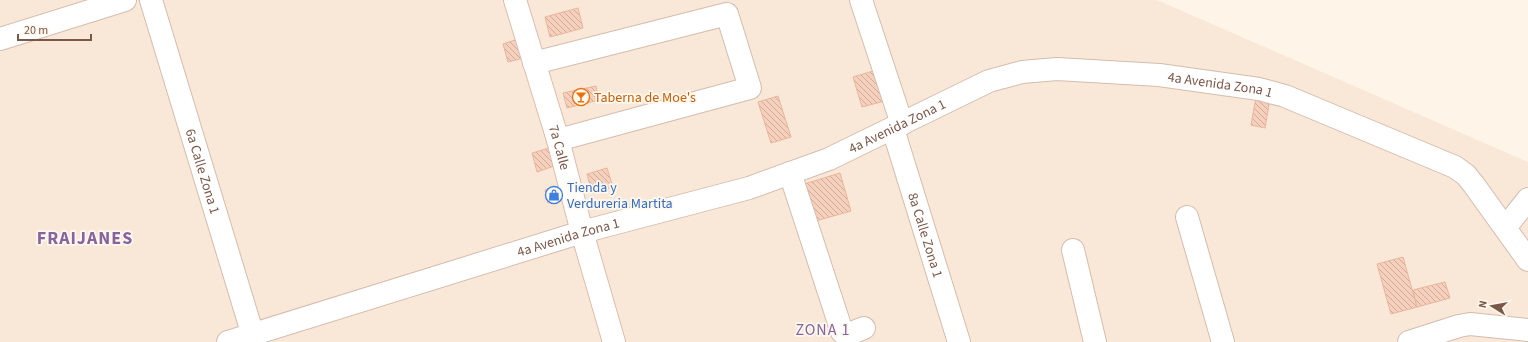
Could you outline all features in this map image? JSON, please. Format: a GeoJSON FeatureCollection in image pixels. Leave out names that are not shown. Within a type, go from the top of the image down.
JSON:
{"type":"FeatureCollection","features":[{"type":"Feature","properties":{"kind":"street"},"geometry":{"type":"LineString","coordinates":[[0,39],[125,0]]}},
{"type":"Feature","properties":{"kind":"street","name":"6a Calle Zona 1"},"geometry":{"type":"LineString","coordinates":[[151,0],[254,338]]}},
{"type":"Feature","properties":{"kind":"street","name":"7a Calle"},"geometry":{"type":"LineString","coordinates":[[515,0],[558,140],[582,232],[614,342]]}},
{"type":"Feature","properties":{"kind":"street","name":"8a Calle Zona 1"},"geometry":{"type":"LineString","coordinates":[[861,0],[959,342]]}},
{"type":"Feature","properties":{"kind":"street"},"geometry":{"type":"LineString","coordinates":[[534,63],[728,14],[750,88],[558,140]]}},
{"type":"Feature","properties":{"kind":"street","name":"4a Avenida Zona 1"},"geometry":{"type":"LineString","coordinates":[[228,342],[254,338],[582,232],[749,188],[829,159],[989,81],[1022,72],[1057,69],[1159,76],[1259,88],[1285,96],[1456,167],[1466,175],[1474,185],[1528,260]]}},
{"type":"Feature","properties":{"kind":"street"},"geometry":{"type":"LineString","coordinates":[[790,173],[842,332],[846,335],[864,328]]}},
{"type":"Feature","properties":{"kind":"street"},"geometry":{"type":"LineString","coordinates":[[1505,228],[1528,199]]}},
{"type":"Feature","properties":{"kind":"street"},"geometry":{"type":"LineString","coordinates":[[1187,217],[1223,342]]}},
{"type":"Feature","properties":{"kind":"street"},"geometry":{"type":"LineString","coordinates":[[1073,250],[1095,342]]}},
{"type":"Feature","properties":{"kind":"street"},"geometry":{"type":"LineString","coordinates":[[1410,342],[1459,326],[1470,324],[1528,330]]}},
{"type":"Feature","properties":{"kind":"shaded area"},"geometry":{"type":"Polygon","coordinates":[[[0,0],[1157,0],[1528,162],[1528,342],[0,342],[0,0]]]}},
{"type":"Feature","properties":{"kind":"building"},"geometry":{"type":"Polygon","coordinates":[[[578,8],[583,28],[550,37],[545,17],[578,8]]]}},
{"type":"Feature","properties":{"kind":"building"},"geometry":{"type":"Polygon","coordinates":[[[518,39],[523,58],[508,62],[503,44],[518,39]]]}},
{"type":"Feature","properties":{"kind":"building"},"geometry":{"type":"Polygon","coordinates":[[[883,68],[892,99],[862,107],[853,77],[883,68]]]}},
{"type":"Feature","properties":{"kind":"building","name":"Taberna de Moe's"},"geometry":{"type":"Polygon","coordinates":[[[596,86],[599,100],[567,108],[563,93],[596,86]]]}},
{"type":"Feature","properties":{"kind":"building"},"geometry":{"type":"Polygon","coordinates":[[[778,96],[791,137],[771,143],[758,102],[778,96]]]}},
{"type":"Feature","properties":{"kind":"building"},"geometry":{"type":"Polygon","coordinates":[[[1256,97],[1270,99],[1265,128],[1251,125],[1256,97]]]}},
{"type":"Feature","properties":{"kind":"building"},"geometry":{"type":"Polygon","coordinates":[[[549,148],[554,166],[537,172],[532,153],[549,148]]]}},
{"type":"Feature","properties":{"kind":"building"},"geometry":{"type":"Polygon","coordinates":[[[607,168],[613,187],[592,193],[587,174],[607,168]]]}},
{"type":"Feature","properties":{"kind":"building"},"geometry":{"type":"Polygon","coordinates":[[[840,173],[851,211],[812,222],[801,185],[840,173]]]}},
{"type":"Feature","properties":{"kind":"building","name":"Tienda y Verdureria Martita"},"geometry":{"type":"Polygon","coordinates":[[[560,186],[563,200],[548,203],[545,190],[560,186]]]}},
{"type":"Feature","properties":{"kind":"building"},"geometry":{"type":"Polygon","coordinates":[[[1403,257],[1417,307],[1391,314],[1377,264],[1403,257]]]}},
{"type":"Feature","properties":{"kind":"building"},"geometry":{"type":"Polygon","coordinates":[[[1445,282],[1450,298],[1417,307],[1413,290],[1445,282]]]}},
{"type":"Feature","properties":{"kind":"place","name":"Taberna de Moe's"},"geometry":{"type":"Point","coordinates":[581,97]}},
{"type":"Feature","properties":{"kind":"place","name":"Tienda y Verdureria Martita"},"geometry":{"type":"Point","coordinates":[554,195]}},
{"type":"Feature","properties":{"kind":"district","name":"FRAIJANES"},"geometry":{"type":"Point","coordinates":[85,238]}},
{"type":"Feature","properties":{"kind":"district","name":"ZONA 1"},"geometry":{"type":"Point","coordinates":[823,329]}}]}
